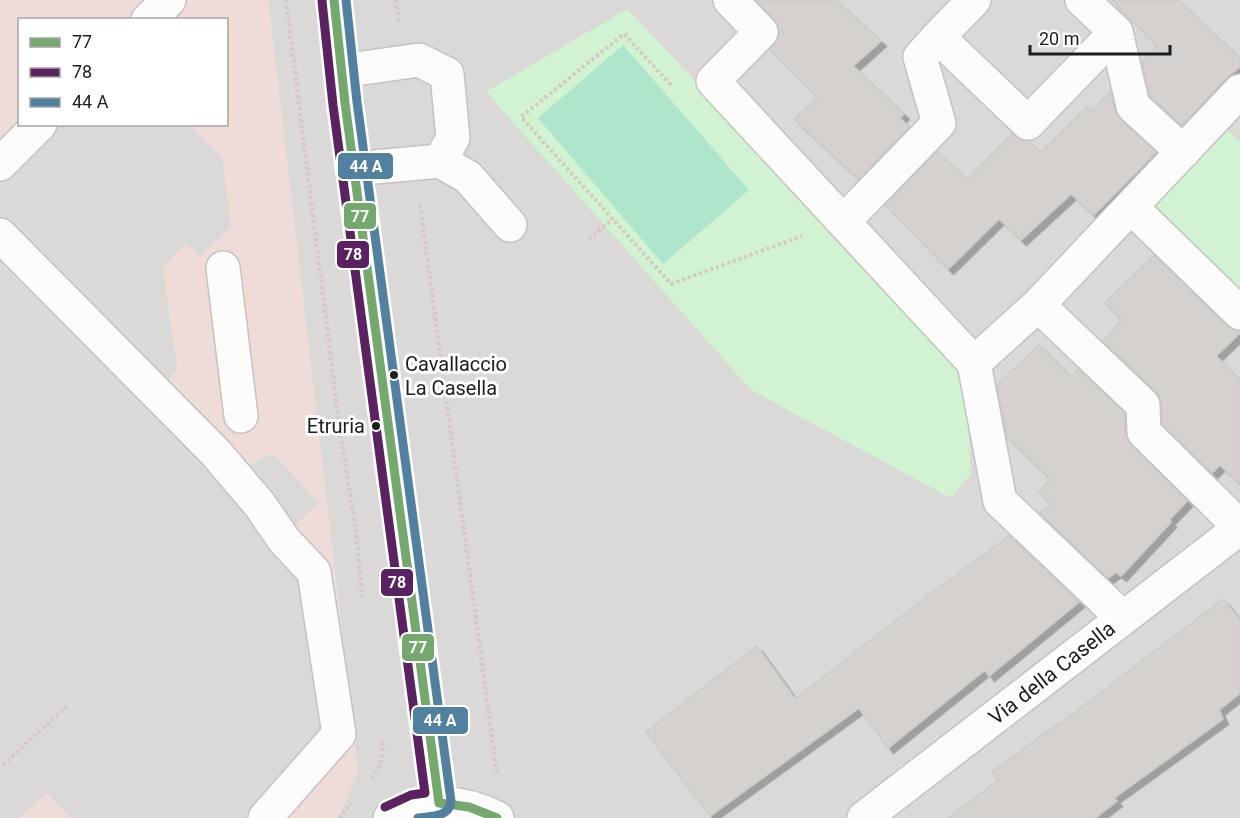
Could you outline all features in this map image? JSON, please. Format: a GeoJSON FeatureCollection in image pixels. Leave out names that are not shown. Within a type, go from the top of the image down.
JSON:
{"type":"FeatureCollection","features":[{"type":"Feature","properties":{"kind":"street"},"geometry":{"type":"LineString","coordinates":[[150,18],[169,0]]}},
{"type":"Feature","properties":{"kind":"street"},"geometry":{"type":"LineString","coordinates":[[334,0],[354,169],[439,803]]}},
{"type":"Feature","properties":{"kind":"street"},"geometry":{"type":"LineString","coordinates":[[730,0],[761,32],[713,81],[974,363],[1000,501],[1123,618]]}},
{"type":"Feature","properties":{"kind":"street"},"geometry":{"type":"LineString","coordinates":[[1082,0],[1116,32],[1133,106],[1183,152]]}},
{"type":"Feature","properties":{"kind":"street"},"geometry":{"type":"LineString","coordinates":[[843,222],[939,123],[920,57],[953,13],[1028,123],[1116,32]]}},
{"type":"Feature","properties":{"kind":"street"},"geometry":{"type":"LineString","coordinates":[[342,71],[429,62],[436,155]]}},
{"type":"Feature","properties":{"kind":"street"},"geometry":{"type":"LineString","coordinates":[[974,363],[1038,305],[1183,152],[1234,109]]}},
{"type":"Feature","properties":{"kind":"street"},"geometry":{"type":"LineString","coordinates":[[0,164],[38,126]]}},
{"type":"Feature","properties":{"kind":"street"},"geometry":{"type":"LineString","coordinates":[[354,169],[436,155],[468,177],[510,225]]}},
{"type":"Feature","properties":{"kind":"street"},"geometry":{"type":"LineString","coordinates":[[1131,207],[1240,314]]}},
{"type":"Feature","properties":{"kind":"street"},"geometry":{"type":"LineString","coordinates":[[0,235],[215,452],[260,505],[284,540],[314,572],[339,734],[265,818]]}},
{"type":"Feature","properties":{"kind":"street"},"geometry":{"type":"LineString","coordinates":[[222,268],[241,416]]}},
{"type":"Feature","properties":{"kind":"street"},"geometry":{"type":"LineString","coordinates":[[1038,305],[1143,405],[1144,432],[1240,528]]}},
{"type":"Feature","properties":{"kind":"street","name":"Via della Casella"},"geometry":{"type":"LineString","coordinates":[[864,818],[1240,528]]}},
{"type":"Feature","properties":{"kind":"street"},"geometry":{"type":"LineString","coordinates":[[390,818],[415,806],[439,803],[460,804],[481,809],[497,818]]}},
{"type":"Feature","properties":{"kind":"path"},"geometry":{"type":"LineString","coordinates":[[286,0],[340,431],[356,532],[363,602]]}},
{"type":"Feature","properties":{"kind":"path"},"geometry":{"type":"LineString","coordinates":[[396,0],[429,62]]}},
{"type":"Feature","properties":{"kind":"path"},"geometry":{"type":"LineString","coordinates":[[672,86],[624,34],[521,117],[671,284],[843,222]]}},
{"type":"Feature","properties":{"kind":"path"},"geometry":{"type":"LineString","coordinates":[[436,155],[442,357],[498,780]]}},
{"type":"Feature","properties":{"kind":"path"},"geometry":{"type":"LineString","coordinates":[[589,239],[613,219]]}},
{"type":"Feature","properties":{"kind":"path"},"geometry":{"type":"LineString","coordinates":[[3,765],[69,704]]}},
{"type":"Feature","properties":{"kind":"path"},"geometry":{"type":"LineString","coordinates":[[368,783],[378,771],[383,750],[381,738]]}},
{"type":"Feature","properties":{"kind":"path"},"geometry":{"type":"LineString","coordinates":[[339,818],[356,797]]}},
{"type":"Feature","properties":{"kind":"shaded area"},"geometry":{"type":"Polygon","coordinates":[[[0,0],[268,0],[358,772],[338,818],[0,818],[0,0]]]}},
{"type":"Feature","properties":{"kind":"shaded area"},"geometry":{"type":"Polygon","coordinates":[[[268,0],[1240,0],[1240,818],[338,818],[358,771],[268,0]]]}},
{"type":"Feature","properties":{"kind":"shaded area"},"geometry":{"type":"Polygon","coordinates":[[[987,0],[1067,0],[1102,35],[1026,111],[950,37],[987,0]]]}},
{"type":"Feature","properties":{"kind":"shaded area"},"geometry":{"type":"Polygon","coordinates":[[[548,4],[566,33],[506,69],[486,39],[548,4]]]}},
{"type":"Feature","properties":{"kind":"shaded area"},"geometry":{"type":"Polygon","coordinates":[[[56,126],[190,126],[223,159],[231,227],[200,257],[186,243],[163,267],[177,369],[160,389],[311,571],[326,728],[246,818],[71,818],[47,793],[19,818],[0,818],[0,181],[56,126]]]}},
{"type":"Feature","properties":{"kind":"shaded area"},"geometry":{"type":"Polygon","coordinates":[[[519,148],[640,288],[614,309],[493,170],[519,148]]]}},
{"type":"Feature","properties":{"kind":"shaded area"},"geometry":{"type":"Polygon","coordinates":[[[487,233],[508,374],[475,378],[457,237],[487,233]]]}},
{"type":"Feature","properties":{"kind":"shaded area"},"geometry":{"type":"Polygon","coordinates":[[[621,337],[640,369],[549,416],[533,384],[621,337]]]}},
{"type":"Feature","properties":{"kind":"shaded area"},"geometry":{"type":"Polygon","coordinates":[[[273,453],[319,503],[293,528],[239,470],[273,453]]]}},
{"type":"Feature","properties":{"kind":"green space"},"geometry":{"type":"Polygon","coordinates":[[[627,9],[964,363],[971,473],[951,498],[751,390],[486,92],[627,9]]]}},
{"type":"Feature","properties":{"kind":"green space"},"geometry":{"type":"Polygon","coordinates":[[[623,45],[749,190],[663,264],[538,118],[623,45]]]}},
{"type":"Feature","properties":{"kind":"green space"},"geometry":{"type":"Polygon","coordinates":[[[1223,126],[1240,142],[1240,300],[1146,208],[1223,126]]]}},
{"type":"Feature","properties":{"kind":"building"},"geometry":{"type":"Polygon","coordinates":[[[756,0],[836,0],[881,41],[853,66],[904,114],[900,118],[909,127],[859,179],[794,119],[818,98],[770,50],[779,37],[779,27],[756,0]]]}},
{"type":"Feature","properties":{"kind":"building"},"geometry":{"type":"Polygon","coordinates":[[[1112,0],[1178,0],[1240,58],[1240,67],[1226,78],[1182,125],[1150,96],[1142,61],[1157,46],[1112,0]]]}},
{"type":"Feature","properties":{"kind":"building"},"geometry":{"type":"Polygon","coordinates":[[[1110,92],[1120,119],[1156,152],[1094,215],[1071,194],[1021,240],[999,219],[948,269],[885,205],[937,152],[968,179],[1012,134],[1023,141],[1028,141],[1041,152],[1087,107],[1091,111],[1110,92]]]}},
{"type":"Feature","properties":{"kind":"building"},"geometry":{"type":"Polygon","coordinates":[[[1154,255],[1227,326],[1240,333],[1216,356],[1240,380],[1240,484],[1220,465],[1212,473],[1162,424],[1162,404],[1156,391],[1103,341],[1122,320],[1105,303],[1154,255]]]}},
{"type":"Feature","properties":{"kind":"building"},"geometry":{"type":"Polygon","coordinates":[[[1039,345],[1071,377],[1078,369],[1125,413],[1125,433],[1131,445],[1187,501],[1169,520],[1171,522],[1121,576],[1116,572],[1108,578],[1040,513],[1051,505],[1039,492],[1051,479],[1007,437],[997,385],[1039,345]]]}},
{"type":"Feature","properties":{"kind":"building"},"geometry":{"type":"Polygon","coordinates":[[[1009,536],[1079,602],[989,676],[985,670],[888,748],[859,708],[710,816],[646,732],[757,646],[795,699],[1009,536]]]}},
{"type":"Feature","properties":{"kind":"building"},"geometry":{"type":"Polygon","coordinates":[[[1223,599],[1240,620],[1240,693],[1219,710],[1223,719],[1114,798],[1117,801],[1095,818],[948,818],[998,780],[992,772],[1058,725],[1223,599]]]}},
{"type":"Feature","properties":{"kind":"transit line","name":"77"},"geometry":{"type":"LineString","coordinates":[[334,0],[345,103],[439,803],[469,807],[497,818]]}},
{"type":"Feature","properties":{"kind":"transit line"},"geometry":{"type":"LineString","coordinates":[[346,0],[357,102],[451,801],[447,811],[434,816],[418,818]]}},
{"type":"Feature","properties":{"kind":"transit line","name":"78"},"geometry":{"type":"LineString","coordinates":[[322,1],[333,105],[425,793],[411,795],[385,807]]}},
{"type":"Feature","properties":{"kind":"place","name":"Cavallaccio La Casella"},"geometry":{"type":"Point","coordinates":[394,375]}},
{"type":"Feature","properties":{"kind":"place","name":"Etruria"},"geometry":{"type":"Point","coordinates":[376,426]}}]}
